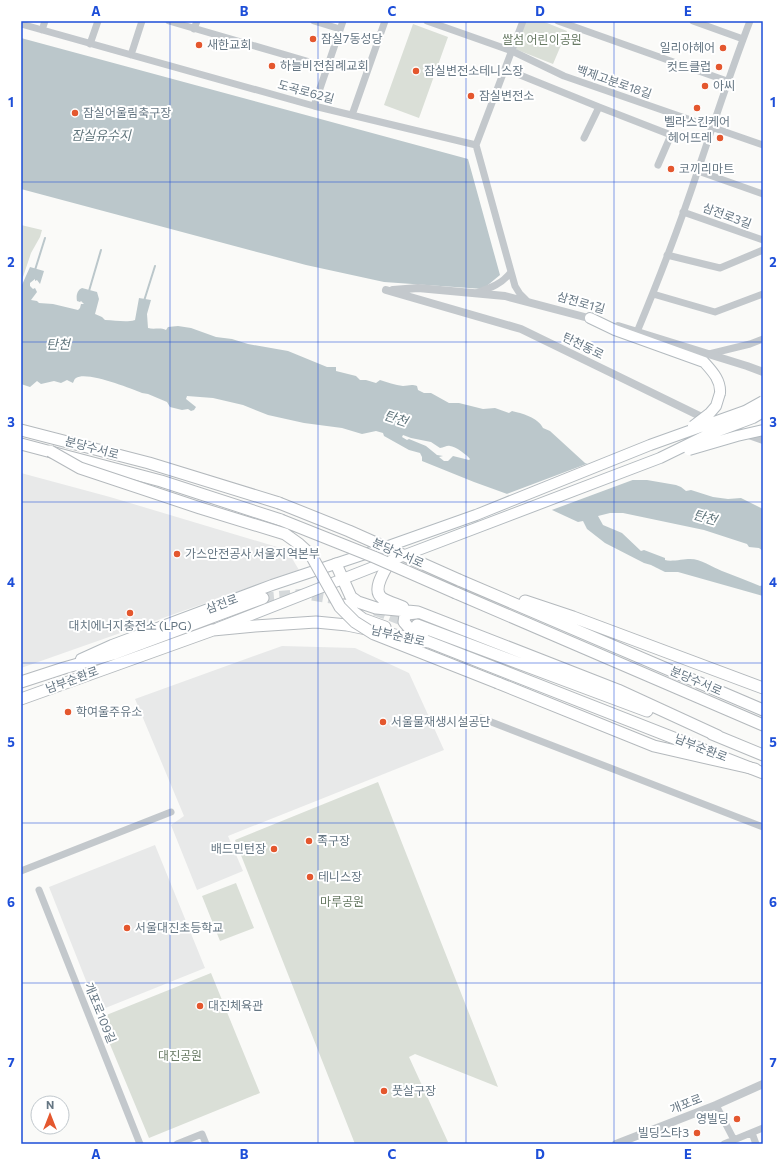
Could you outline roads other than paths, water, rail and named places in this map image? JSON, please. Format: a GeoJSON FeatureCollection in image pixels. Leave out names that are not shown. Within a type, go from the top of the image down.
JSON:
{"type":"FeatureCollection","features":[{"type":"Feature","properties":{"kind":"main road"},"geometry":{"type":"LineString","coordinates":[[590,318],[615,330],[704,362],[714,373],[720,386],[720,393],[716,406],[710,413],[694,425],[650,444]]}},
{"type":"Feature","properties":{"kind":"main road"},"geometry":{"type":"LineString","coordinates":[[650,444],[745,411],[763,401]]}},
{"type":"Feature","properties":{"kind":"main road"},"geometry":{"type":"LineString","coordinates":[[660,458],[705,436],[753,418],[763,412]]}},
{"type":"Feature","properties":{"kind":"main road","name":"분당수서로"},"geometry":{"type":"LineString","coordinates":[[21,430],[149,463],[279,503],[349,531],[459,580],[763,710]]}},
{"type":"Feature","properties":{"kind":"main road"},"geometry":{"type":"LineString","coordinates":[[660,458],[736,436],[763,430]]}},
{"type":"Feature","properties":{"kind":"main road","name":"분당수서로"},"geometry":{"type":"LineString","coordinates":[[21,444],[176,486],[281,520],[374,557],[456,594],[763,725]]}},
{"type":"Feature","properties":{"kind":"main road","name":"삼전로"},"geometry":{"type":"LineString","coordinates":[[64,668],[112,645],[272,585],[476,515],[650,444]]}},
{"type":"Feature","properties":{"kind":"main road"},"geometry":{"type":"LineString","coordinates":[[50,451],[80,468],[200,508],[285,534],[311,555],[340,607],[355,622],[374,634],[654,746],[759,771]]}},
{"type":"Feature","properties":{"kind":"main road","name":"삼전로"},"geometry":{"type":"LineString","coordinates":[[213,630],[330,583],[660,458]]}},
{"type":"Feature","properties":{"kind":"main road"},"geometry":{"type":"LineString","coordinates":[[391,560],[379,582],[378,592],[379,596],[383,599],[618,690],[718,736]]}},
{"type":"Feature","properties":{"kind":"main road"},"geometry":{"type":"LineString","coordinates":[[336,564],[351,597],[358,602],[376,608],[418,612]]}},
{"type":"Feature","properties":{"kind":"main road"},"geometry":{"type":"LineString","coordinates":[[323,568],[343,605],[359,616],[429,642]]}},
{"type":"Feature","properties":{"kind":"main road"},"geometry":{"type":"LineString","coordinates":[[459,580],[573,617],[763,688]]}},
{"type":"Feature","properties":{"kind":"main road","name":"남부순환로"},"geometry":{"type":"LineString","coordinates":[[21,682],[113,654],[263,598]]}},
{"type":"Feature","properties":{"kind":"main road"},"geometry":{"type":"LineString","coordinates":[[418,612],[407,614],[404,622],[410,629],[429,642]]}},
{"type":"Feature","properties":{"kind":"main road","name":"남부순환로"},"geometry":{"type":"LineString","coordinates":[[21,699],[213,630],[316,622],[346,624],[429,642],[759,771]]}},
{"type":"Feature","properties":{"kind":"main road","name":"남부순환로"},"geometry":{"type":"LineString","coordinates":[[417,626],[718,736],[763,755]]}},
{"type":"Feature","properties":{"kind":"street"},"geometry":{"type":"LineString","coordinates":[[42,30],[45,21]]}},
{"type":"Feature","properties":{"kind":"street"},"geometry":{"type":"LineString","coordinates":[[90,44],[98,21]]}},
{"type":"Feature","properties":{"kind":"street"},"geometry":{"type":"LineString","coordinates":[[131,55],[142,21]]}},
{"type":"Feature","properties":{"kind":"street"},"geometry":{"type":"LineString","coordinates":[[169,21],[327,67]]}},
{"type":"Feature","properties":{"kind":"street"},"geometry":{"type":"LineString","coordinates":[[194,29],[197,21]]}},
{"type":"Feature","properties":{"kind":"street"},"geometry":{"type":"LineString","coordinates":[[314,21],[340,30]]}},
{"type":"Feature","properties":{"kind":"street"},"geometry":{"type":"LineString","coordinates":[[314,106],[343,21]]}},
{"type":"Feature","properties":{"kind":"street"},"geometry":{"type":"LineString","coordinates":[[352,115],[385,21]]}},
{"type":"Feature","properties":{"kind":"street","name":"백제고분로18길"},"geometry":{"type":"LineString","coordinates":[[427,21],[512,52],[564,76],[763,145]]}},
{"type":"Feature","properties":{"kind":"street"},"geometry":{"type":"LineString","coordinates":[[523,21],[476,145],[515,286],[526,300]]}},
{"type":"Feature","properties":{"kind":"street"},"geometry":{"type":"LineString","coordinates":[[558,21],[570,23],[727,81]]}},
{"type":"Feature","properties":{"kind":"street"},"geometry":{"type":"LineString","coordinates":[[693,21],[743,39]]}},
{"type":"Feature","properties":{"kind":"street"},"geometry":{"type":"LineString","coordinates":[[637,332],[653,294],[698,171],[727,81],[750,21]]}},
{"type":"Feature","properties":{"kind":"street","name":"도곡로62길"},"geometry":{"type":"LineString","coordinates":[[21,24],[314,106],[476,145]]}},
{"type":"Feature","properties":{"kind":"street"},"geometry":{"type":"LineString","coordinates":[[520,75],[671,134],[658,165]]}},
{"type":"Feature","properties":{"kind":"street"},"geometry":{"type":"LineString","coordinates":[[584,138],[599,107]]}},
{"type":"Feature","properties":{"kind":"street"},"geometry":{"type":"LineString","coordinates":[[698,171],[763,194]]}},
{"type":"Feature","properties":{"kind":"street","name":"삼전로3길"},"geometry":{"type":"LineString","coordinates":[[683,212],[763,240]]}},
{"type":"Feature","properties":{"kind":"street"},"geometry":{"type":"LineString","coordinates":[[667,255],[720,268],[763,250]]}},
{"type":"Feature","properties":{"kind":"street"},"geometry":{"type":"LineString","coordinates":[[475,293],[494,286],[506,279],[511,272]]}},
{"type":"Feature","properties":{"kind":"street","name":"삼전로1길"},"geometry":{"type":"LineString","coordinates":[[386,290],[418,288],[505,296],[526,300],[637,332],[763,372]]}},
{"type":"Feature","properties":{"kind":"street","name":"탄천동로"},"geometry":{"type":"LineString","coordinates":[[386,290],[521,329],[689,412],[763,440]]}},
{"type":"Feature","properties":{"kind":"street"},"geometry":{"type":"LineString","coordinates":[[653,294],[715,312],[763,294]]}},
{"type":"Feature","properties":{"kind":"street"},"geometry":{"type":"LineString","coordinates":[[709,354],[750,344],[763,339]]}},
{"type":"Feature","properties":{"kind":"street"},"geometry":{"type":"LineString","coordinates":[[481,718],[763,827]]}},
{"type":"Feature","properties":{"kind":"street"},"geometry":{"type":"LineString","coordinates":[[21,871],[170,812]]}},
{"type":"Feature","properties":{"kind":"street","name":"개포로109길"},"geometry":{"type":"LineString","coordinates":[[39,890],[140,1144]]}},
{"type":"Feature","properties":{"kind":"street","name":"개포로"},"geometry":{"type":"LineString","coordinates":[[616,1144],[716,1105],[763,1084]]}},
{"type":"Feature","properties":{"kind":"street"},"geometry":{"type":"LineString","coordinates":[[716,1105],[734,1140]]}},
{"type":"Feature","properties":{"kind":"street"},"geometry":{"type":"LineString","coordinates":[[724,1144],[763,1128]]}},
{"type":"Feature","properties":{"kind":"street"},"geometry":{"type":"LineString","coordinates":[[752,1133],[756,1144]]}},
{"type":"Feature","properties":{"kind":"street"},"geometry":{"type":"LineString","coordinates":[[177,1144],[202,1134],[206,1144]]}},
{"type":"Feature","properties":{"kind":"water","name":"잠실유수지"},"geometry":{"type":"Polygon","coordinates":[[[21,38],[468,159],[500,275],[483,289],[384,282],[306,265],[21,189],[21,38]]]}},
{"type":"Feature","properties":{"kind":"water","name":"탄천"},"geometry":{"type":"Polygon","coordinates":[[[30,267],[44,271],[40,284],[37,280],[35,281],[35,279],[30,283],[30,286],[33,289],[35,288],[37,292],[31,300],[39,303],[53,304],[78,310],[81,304],[84,304],[81,301],[77,301],[79,290],[82,288],[97,292],[99,299],[95,314],[105,320],[135,320],[139,298],[151,300],[147,314],[148,328],[166,330],[168,327],[178,326],[191,328],[216,337],[288,351],[327,367],[336,367],[336,371],[356,376],[360,380],[376,383],[380,380],[400,386],[415,385],[417,386],[418,390],[424,393],[431,393],[449,403],[459,403],[483,409],[495,408],[509,413],[512,411],[520,413],[538,421],[543,428],[550,431],[585,463],[633,480],[647,480],[676,485],[686,491],[691,490],[713,497],[728,499],[741,498],[763,509],[763,551],[759,548],[749,547],[747,544],[704,530],[623,513],[610,513],[598,516],[603,525],[622,533],[641,551],[644,550],[665,558],[665,560],[668,561],[694,559],[760,586],[763,585],[763,596],[678,572],[665,572],[605,543],[587,529],[583,521],[578,522],[552,510],[474,482],[422,461],[420,453],[409,450],[384,436],[383,433],[376,431],[362,434],[342,428],[304,423],[268,415],[243,405],[213,398],[187,396],[186,399],[196,407],[191,411],[188,409],[182,410],[170,407],[167,402],[148,394],[98,378],[81,376],[74,379],[73,383],[67,380],[61,383],[54,381],[41,384],[37,381],[30,387],[21,384],[21,287],[30,267]],[[403,435],[402,437],[426,446],[437,455],[443,456],[439,457],[444,461],[448,461],[453,456],[470,459],[455,447],[448,446],[440,448],[431,442],[403,435]]]}},
{"type":"Feature","properties":{"kind":"waterway"},"geometry":{"type":"LineString","coordinates":[[35,270],[45,238]]}},
{"type":"Feature","properties":{"kind":"waterway"},"geometry":{"type":"LineString","coordinates":[[89,291],[101,250]]}},
{"type":"Feature","properties":{"kind":"waterway"},"geometry":{"type":"LineString","coordinates":[[144,301],[155,266]]}},
{"type":"Feature","properties":{"kind":"tunnel"},"geometry":{"type":"LineString","coordinates":[[263,598],[306,594],[343,600]]}},
{"type":"Feature","properties":{"kind":"tunnel"},"geometry":{"type":"LineString","coordinates":[[375,610],[413,624]]}},
{"type":"Feature","properties":{"kind":"place","name":"잠실7동성당"},"geometry":{"type":"Point","coordinates":[313,39]}},
{"type":"Feature","properties":{"kind":"place","name":"새한교회"},"geometry":{"type":"Point","coordinates":[199,45]}},
{"type":"Feature","properties":{"kind":"place","name":"일리아헤어"},"geometry":{"type":"Point","coordinates":[723,48]}},
{"type":"Feature","properties":{"kind":"place","name":"하늘비전침례교회"},"geometry":{"type":"Point","coordinates":[272,66]}},
{"type":"Feature","properties":{"kind":"place","name":"컷트클럽"},"geometry":{"type":"Point","coordinates":[719,67]}},
{"type":"Feature","properties":{"kind":"place","name":"잠실변전소테니스장"},"geometry":{"type":"Point","coordinates":[416,71]}},
{"type":"Feature","properties":{"kind":"place","name":"아씨"},"geometry":{"type":"Point","coordinates":[705,86]}},
{"type":"Feature","properties":{"kind":"place","name":"잠실변전소"},"geometry":{"type":"Point","coordinates":[471,96]}},
{"type":"Feature","properties":{"kind":"place","name":"벨라스킨케어"},"geometry":{"type":"Point","coordinates":[697,108]}},
{"type":"Feature","properties":{"kind":"place","name":"잠실어울림축구장"},"geometry":{"type":"Point","coordinates":[75,113]}},
{"type":"Feature","properties":{"kind":"place","name":"헤어뜨레"},"geometry":{"type":"Point","coordinates":[720,138]}},
{"type":"Feature","properties":{"kind":"place","name":"코끼리마트"},"geometry":{"type":"Point","coordinates":[671,169]}},
{"type":"Feature","properties":{"kind":"place","name":"가스안전공사 서울지역본부"},"geometry":{"type":"Point","coordinates":[177,554]}},
{"type":"Feature","properties":{"kind":"place","name":"대치에너지충전소 (LPG)"},"geometry":{"type":"Point","coordinates":[130,613]}},
{"type":"Feature","properties":{"kind":"place","name":"학여울주유소"},"geometry":{"type":"Point","coordinates":[68,712]}},
{"type":"Feature","properties":{"kind":"place","name":"서울물재생시설공단"},"geometry":{"type":"Point","coordinates":[383,722]}},
{"type":"Feature","properties":{"kind":"place","name":"족구장"},"geometry":{"type":"Point","coordinates":[309,841]}},
{"type":"Feature","properties":{"kind":"place","name":"배드민턴장"},"geometry":{"type":"Point","coordinates":[274,849]}},
{"type":"Feature","properties":{"kind":"place","name":"테니스장"},"geometry":{"type":"Point","coordinates":[310,877]}},
{"type":"Feature","properties":{"kind":"place","name":"서울대진초등학교"},"geometry":{"type":"Point","coordinates":[127,928]}},
{"type":"Feature","properties":{"kind":"place","name":"대진체육관"},"geometry":{"type":"Point","coordinates":[200,1006]}},
{"type":"Feature","properties":{"kind":"place","name":"풋살구장"},"geometry":{"type":"Point","coordinates":[384,1091]}},
{"type":"Feature","properties":{"kind":"place","name":"영빌딩"},"geometry":{"type":"Point","coordinates":[737,1119]}},
{"type":"Feature","properties":{"kind":"place","name":"빌딩스타3"},"geometry":{"type":"Point","coordinates":[697,1133]}},
{"type":"Feature","properties":{"kind":"park label","name":"쌀섬 어린이공원"},"geometry":{"type":"Point","coordinates":[542,40]}},
{"type":"Feature","properties":{"kind":"park label","name":"마루공원"},"geometry":{"type":"Point","coordinates":[342,902]}},
{"type":"Feature","properties":{"kind":"park label","name":"대진공원"},"geometry":{"type":"Point","coordinates":[180,1056]}}]}
